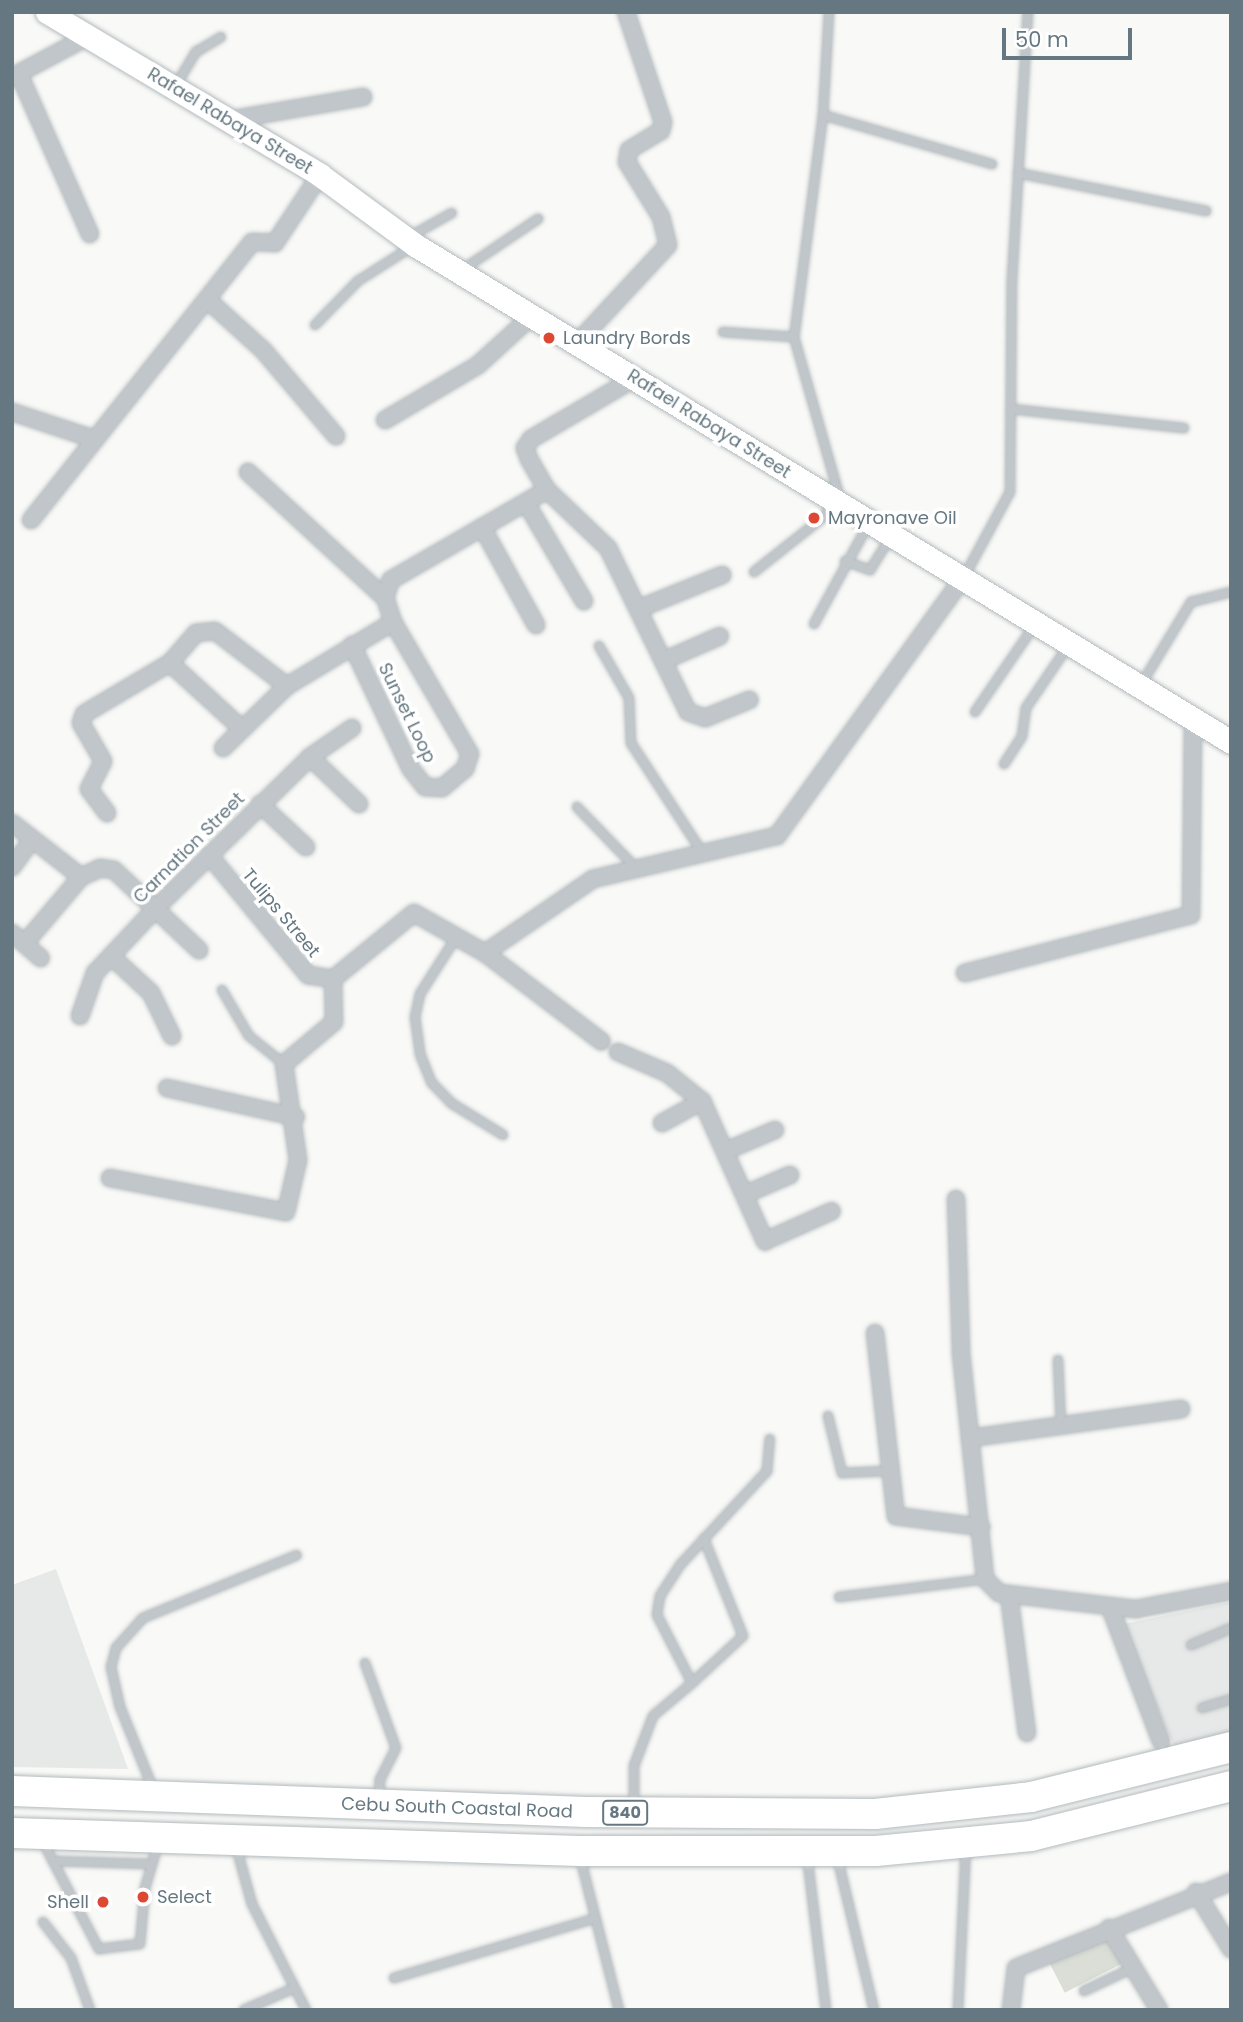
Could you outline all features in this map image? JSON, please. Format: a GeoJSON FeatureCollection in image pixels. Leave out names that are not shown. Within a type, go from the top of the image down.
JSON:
{"type":"FeatureCollection","features":[{"type":"Feature","properties":{"kind":"highway","name":"Cebu South Coastal Road"},"geometry":{"type":"LineString","coordinates":[[12,1791],[635,1813],[875,1814],[940,1808],[1085,1786],[1231,1747]]}},
{"type":"Feature","properties":{"kind":"highway","name":"840"},"geometry":{"type":"LineString","coordinates":[[25,1833],[156,1851],[235,1840],[580,1851],[836,1852],[966,1843],[1090,1824],[1231,1786]]}},
{"type":"Feature","properties":{"kind":"main road","name":"Rafael Rabaya Street"},"geometry":{"type":"LineString","coordinates":[[47,12],[320,175],[411,242],[459,272],[534,314],[838,505],[964,578],[1034,626],[1231,742]]}},
{"type":"Feature","properties":{"kind":"street"},"geometry":{"type":"LineString","coordinates":[[578,342],[668,245],[661,217],[627,162],[629,150],[661,131],[663,122],[626,12]]}},
{"type":"Feature","properties":{"kind":"street"},"geometry":{"type":"LineString","coordinates":[[86,37],[15,75],[90,234]]}},
{"type":"Feature","properties":{"kind":"street"},"geometry":{"type":"LineString","coordinates":[[229,120],[363,97]]}},
{"type":"Feature","properties":{"kind":"street"},"geometry":{"type":"LineString","coordinates":[[31,520],[94,439],[210,302],[252,242],[275,243],[320,175]]}},
{"type":"Feature","properties":{"kind":"street"},"geometry":{"type":"LineString","coordinates":[[210,302],[263,350],[336,436]]}},
{"type":"Feature","properties":{"kind":"street"},"geometry":{"type":"LineString","coordinates":[[385,419],[478,365],[534,314]]}},
{"type":"Feature","properties":{"kind":"street"},"geometry":{"type":"LineString","coordinates":[[635,378],[531,439],[525,448],[547,490],[608,548],[663,661],[695,719],[749,700]]}},
{"type":"Feature","properties":{"kind":"street"},"geometry":{"type":"LineString","coordinates":[[12,412],[94,439]]}},
{"type":"Feature","properties":{"kind":"street"},"geometry":{"type":"LineString","coordinates":[[223,748],[287,686],[393,622],[384,598],[248,472]]}},
{"type":"Feature","properties":{"kind":"street"},"geometry":{"type":"LineString","coordinates":[[384,598],[391,580],[547,490]]}},
{"type":"Feature","properties":{"kind":"street"},"geometry":{"type":"LineString","coordinates":[[526,503],[584,601]]}},
{"type":"Feature","properties":{"kind":"street"},"geometry":{"type":"LineString","coordinates":[[482,527],[536,625]]}},
{"type":"Feature","properties":{"kind":"street"},"geometry":{"type":"LineString","coordinates":[[638,609],[722,575]]}},
{"type":"Feature","properties":{"kind":"street"},"geometry":{"type":"LineString","coordinates":[[485,953],[578,886],[637,869],[777,836],[964,578]]}},
{"type":"Feature","properties":{"kind":"street","name":"Sunset Loop"},"geometry":{"type":"LineString","coordinates":[[352,645],[411,769],[433,792],[470,762],[393,622]]}},
{"type":"Feature","properties":{"kind":"street"},"geometry":{"type":"LineString","coordinates":[[107,813],[89,789],[103,761],[81,723],[84,714],[170,663],[206,629],[287,686]]}},
{"type":"Feature","properties":{"kind":"street"},"geometry":{"type":"LineString","coordinates":[[663,661],[720,636]]}},
{"type":"Feature","properties":{"kind":"street"},"geometry":{"type":"LineString","coordinates":[[170,663],[242,729]]}},
{"type":"Feature","properties":{"kind":"street"},"geometry":{"type":"LineString","coordinates":[[965,973],[1191,915],[1193,719]]}},
{"type":"Feature","properties":{"kind":"street","name":"Carnation Street"},"geometry":{"type":"LineString","coordinates":[[80,1016],[95,973],[157,907],[310,757],[352,728]]}},
{"type":"Feature","properties":{"kind":"street"},"geometry":{"type":"LineString","coordinates":[[310,757],[359,804]]}},
{"type":"Feature","properties":{"kind":"street"},"geometry":{"type":"LineString","coordinates":[[260,804],[306,847]]}},
{"type":"Feature","properties":{"kind":"street"},"geometry":{"type":"LineString","coordinates":[[12,823],[81,877]]}},
{"type":"Feature","properties":{"kind":"street"},"geometry":{"type":"LineString","coordinates":[[12,867],[32,839]]}},
{"type":"Feature","properties":{"kind":"street","name":"Tulips Street"},"geometry":{"type":"LineString","coordinates":[[209,855],[308,975],[333,979]]}},
{"type":"Feature","properties":{"kind":"street"},"geometry":{"type":"LineString","coordinates":[[41,958],[19,938],[81,877],[114,870],[157,907],[199,950]]}},
{"type":"Feature","properties":{"kind":"street"},"geometry":{"type":"LineString","coordinates":[[110,1178],[286,1212],[298,1160],[296,1117],[284,1064],[334,1022],[333,979],[407,916],[424,915],[458,935],[601,1041]]}},
{"type":"Feature","properties":{"kind":"street"},"geometry":{"type":"LineString","coordinates":[[111,956],[151,993],[172,1036]]}},
{"type":"Feature","properties":{"kind":"street"},"geometry":{"type":"LineString","coordinates":[[618,1052],[667,1073],[702,1101],[728,1150],[765,1241],[832,1211]]}},
{"type":"Feature","properties":{"kind":"street"},"geometry":{"type":"LineString","coordinates":[[167,1088],[296,1117]]}},
{"type":"Feature","properties":{"kind":"street"},"geometry":{"type":"LineString","coordinates":[[662,1123],[702,1101]]}},
{"type":"Feature","properties":{"kind":"street"},"geometry":{"type":"LineString","coordinates":[[728,1150],[775,1130]]}},
{"type":"Feature","properties":{"kind":"street"},"geometry":{"type":"LineString","coordinates":[[747,1195],[790,1175]]}},
{"type":"Feature","properties":{"kind":"street"},"geometry":{"type":"LineString","coordinates":[[956,1199],[970,1438],[985,1579],[1009,1595],[1110,1608],[1231,1591]]}},
{"type":"Feature","properties":{"kind":"street"},"geometry":{"type":"LineString","coordinates":[[875,1333],[887,1471],[900,1520],[981,1527]]}},
{"type":"Feature","properties":{"kind":"street"},"geometry":{"type":"LineString","coordinates":[[970,1438],[1181,1409]]}},
{"type":"Feature","properties":{"kind":"street"},"geometry":{"type":"LineString","coordinates":[[1009,1595],[1027,1733]]}},
{"type":"Feature","properties":{"kind":"street"},"geometry":{"type":"LineString","coordinates":[[1110,1608],[1161,1741]]}},
{"type":"Feature","properties":{"kind":"street"},"geometry":{"type":"LineString","coordinates":[[1012,2010],[1016,1968],[1196,1892],[1231,1882]]}},
{"type":"Feature","properties":{"kind":"street"},"geometry":{"type":"LineString","coordinates":[[1196,1892],[1231,1949]]}},
{"type":"Feature","properties":{"kind":"street"},"geometry":{"type":"LineString","coordinates":[[1109,1928],[1159,2010]]}},
{"type":"Feature","properties":{"kind":"lane"},"geometry":{"type":"LineString","coordinates":[[754,572],[838,505],[794,337],[823,115],[829,12]]}},
{"type":"Feature","properties":{"kind":"lane"},"geometry":{"type":"LineString","coordinates":[[964,578],[1010,492],[1018,173],[1028,12]]}},
{"type":"Feature","properties":{"kind":"lane"},"geometry":{"type":"LineString","coordinates":[[174,88],[196,52],[221,37]]}},
{"type":"Feature","properties":{"kind":"lane"},"geometry":{"type":"LineString","coordinates":[[823,115],[992,164]]}},
{"type":"Feature","properties":{"kind":"lane"},"geometry":{"type":"LineString","coordinates":[[1018,173],[1206,211]]}},
{"type":"Feature","properties":{"kind":"lane"},"geometry":{"type":"LineString","coordinates":[[315,325],[358,281],[452,213]]}},
{"type":"Feature","properties":{"kind":"lane"},"geometry":{"type":"LineString","coordinates":[[459,272],[538,219]]}},
{"type":"Feature","properties":{"kind":"lane"},"geometry":{"type":"LineString","coordinates":[[723,332],[794,337]]}},
{"type":"Feature","properties":{"kind":"lane"},"geometry":{"type":"LineString","coordinates":[[1011,409],[1184,428]]}},
{"type":"Feature","properties":{"kind":"lane"},"geometry":{"type":"LineString","coordinates":[[814,624],[845,561],[869,523]]}},
{"type":"Feature","properties":{"kind":"lane"},"geometry":{"type":"LineString","coordinates":[[845,561],[870,570],[891,536]]}},
{"type":"Feature","properties":{"kind":"lane"},"geometry":{"type":"LineString","coordinates":[[1139,688],[1191,602],[1231,592]]}},
{"type":"Feature","properties":{"kind":"lane"},"geometry":{"type":"LineString","coordinates":[[975,712],[1034,626]]}},
{"type":"Feature","properties":{"kind":"lane"},"geometry":{"type":"LineString","coordinates":[[600,646],[629,698],[631,743],[704,855]]}},
{"type":"Feature","properties":{"kind":"lane"},"geometry":{"type":"LineString","coordinates":[[1004,764],[1022,736],[1026,708],[1068,646]]}},
{"type":"Feature","properties":{"kind":"lane"},"geometry":{"type":"LineString","coordinates":[[578,807],[637,869]]}},
{"type":"Feature","properties":{"kind":"lane"},"geometry":{"type":"LineString","coordinates":[[458,935],[421,994],[415,1017],[420,1054],[432,1083],[451,1103],[503,1135]]}},
{"type":"Feature","properties":{"kind":"lane"},"geometry":{"type":"LineString","coordinates":[[222,990],[249,1036],[284,1064]]}},
{"type":"Feature","properties":{"kind":"lane"},"geometry":{"type":"LineString","coordinates":[[1058,1360],[1061,1425]]}},
{"type":"Feature","properties":{"kind":"lane"},"geometry":{"type":"LineString","coordinates":[[828,1416],[842,1474],[887,1471]]}},
{"type":"Feature","properties":{"kind":"lane"},"geometry":{"type":"LineString","coordinates":[[692,1683],[657,1615],[668,1581],[767,1471],[771,1439]]}},
{"type":"Feature","properties":{"kind":"lane"},"geometry":{"type":"LineString","coordinates":[[635,1813],[634,1766],[653,1716],[743,1636],[704,1539]]}},
{"type":"Feature","properties":{"kind":"lane"},"geometry":{"type":"LineString","coordinates":[[156,1796],[121,1707],[111,1667],[116,1648],[143,1618],[297,1555]]}},
{"type":"Feature","properties":{"kind":"lane"},"geometry":{"type":"LineString","coordinates":[[839,1597],[985,1579]]}},
{"type":"Feature","properties":{"kind":"lane"},"geometry":{"type":"LineString","coordinates":[[1191,1645],[1231,1628]]}},
{"type":"Feature","properties":{"kind":"lane"},"geometry":{"type":"LineString","coordinates":[[365,1662],[396,1748],[380,1780],[379,1805]]}},
{"type":"Feature","properties":{"kind":"lane"},"geometry":{"type":"LineString","coordinates":[[1202,1708],[1231,1699]]}},
{"type":"Feature","properties":{"kind":"lane"},"geometry":{"type":"LineString","coordinates":[[25,1833],[53,1861],[99,1949],[140,1944],[156,1851],[53,1861]]}},
{"type":"Feature","properties":{"kind":"lane"},"geometry":{"type":"LineString","coordinates":[[235,1840],[252,1904],[306,2010]]}},
{"type":"Feature","properties":{"kind":"lane"},"geometry":{"type":"LineString","coordinates":[[958,2010],[966,1843]]}},
{"type":"Feature","properties":{"kind":"lane"},"geometry":{"type":"LineString","coordinates":[[580,1851],[593,1919],[619,2010]]}},
{"type":"Feature","properties":{"kind":"lane"},"geometry":{"type":"LineString","coordinates":[[807,1852],[826,2010]]}},
{"type":"Feature","properties":{"kind":"lane"},"geometry":{"type":"LineString","coordinates":[[836,1852],[874,2010]]}},
{"type":"Feature","properties":{"kind":"lane"},"geometry":{"type":"LineString","coordinates":[[394,1978],[593,1919]]}},
{"type":"Feature","properties":{"kind":"lane"},"geometry":{"type":"LineString","coordinates":[[43,1923],[71,1958],[90,2010]]}},
{"type":"Feature","properties":{"kind":"lane"},"geometry":{"type":"LineString","coordinates":[[1084,1991],[1135,1967]]}},
{"type":"Feature","properties":{"kind":"lane"},"geometry":{"type":"LineString","coordinates":[[244,2010],[294,1988]]}},
{"type":"Feature","properties":{"kind":"shaded area"},"geometry":{"type":"Polygon","coordinates":[[[56,1569],[128,1769],[12,1767],[12,1585],[56,1569]]]}},
{"type":"Feature","properties":{"kind":"shaded area"},"geometry":{"type":"Polygon","coordinates":[[[1231,1602],[1231,1733],[1176,1751],[1123,1624],[1231,1602]]]}},
{"type":"Feature","properties":{"kind":"shaded area"},"geometry":{"type":"Polygon","coordinates":[[[1109,1932],[1124,1962],[1065,1993],[1049,1962],[1109,1932]]]}},
{"type":"Feature","properties":{"kind":"place","name":"Laundry Bords"},"geometry":{"type":"Point","coordinates":[549,338]}},
{"type":"Feature","properties":{"kind":"place","name":"Mayronave Oil"},"geometry":{"type":"Point","coordinates":[814,518]}},
{"type":"Feature","properties":{"kind":"place","name":"Select"},"geometry":{"type":"Point","coordinates":[143,1897]}},
{"type":"Feature","properties":{"kind":"place","name":"Shell"},"geometry":{"type":"Point","coordinates":[103,1902]}}]}
